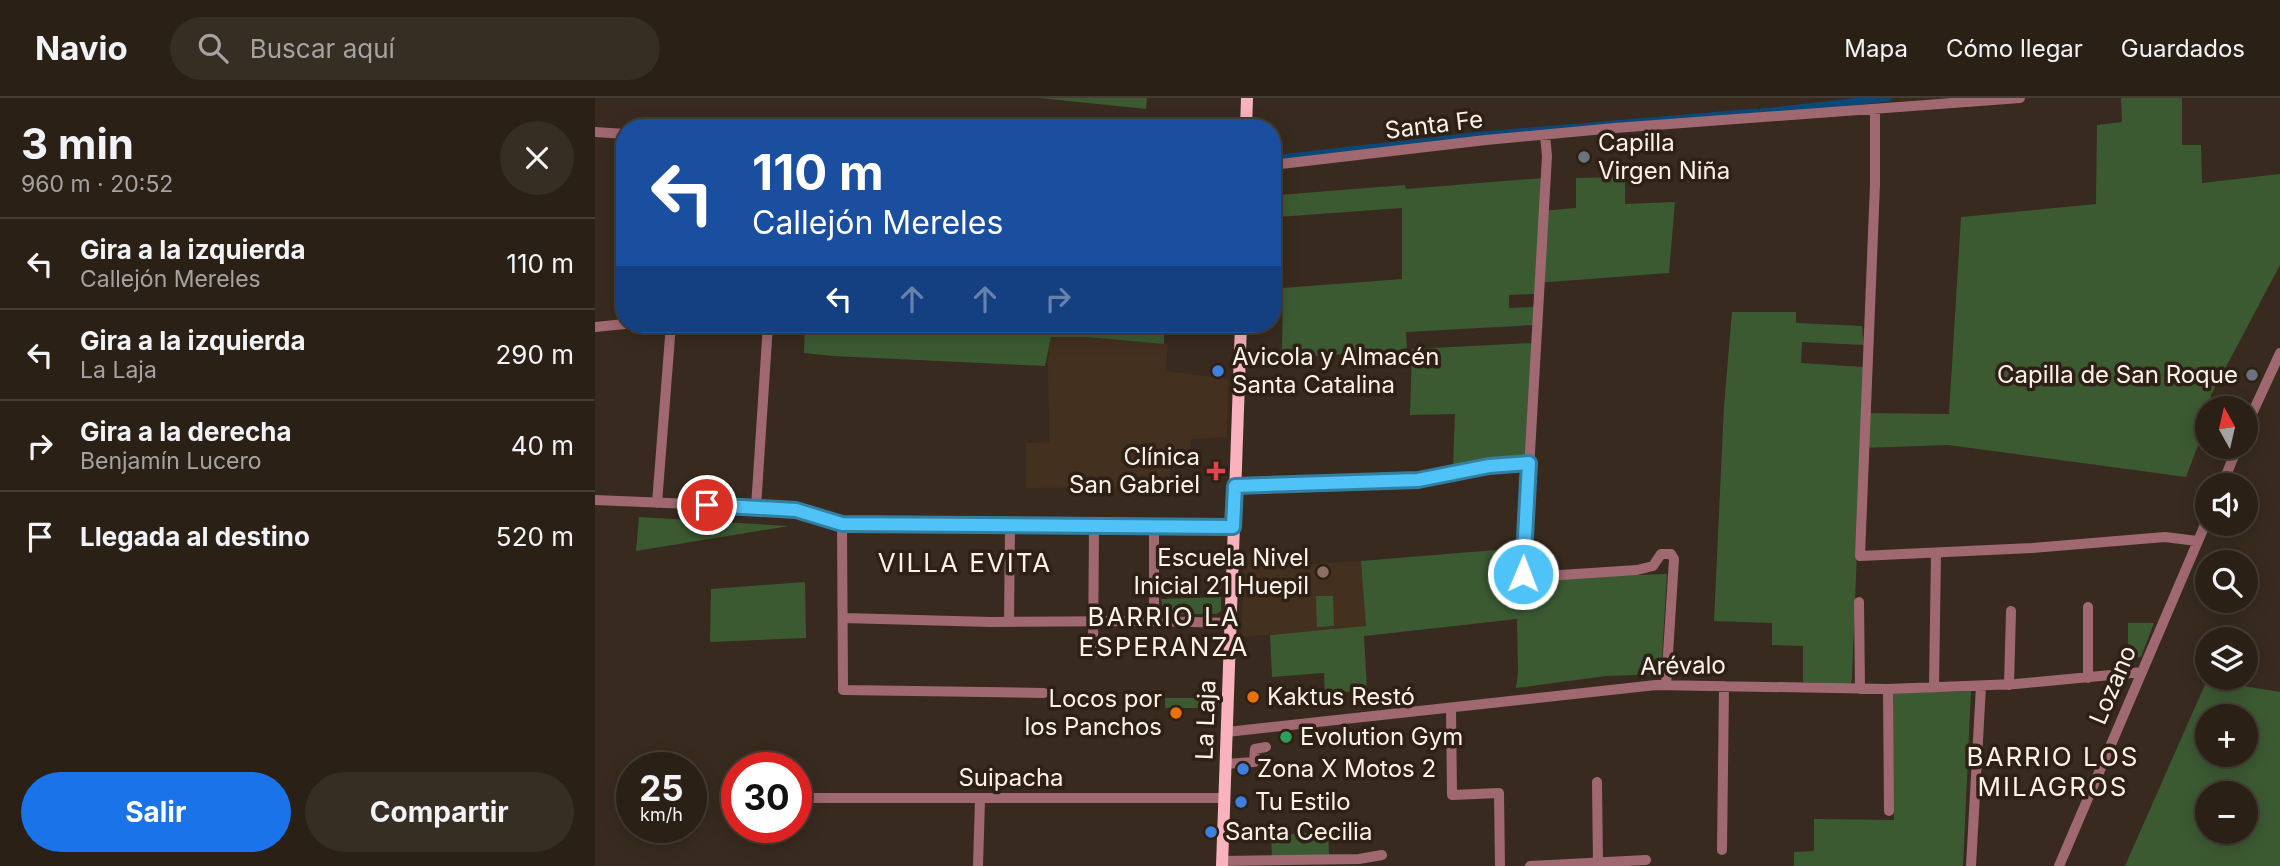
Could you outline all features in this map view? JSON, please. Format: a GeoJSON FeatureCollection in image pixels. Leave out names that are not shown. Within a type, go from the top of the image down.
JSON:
{"type":"FeatureCollection","features":[{"type":"Feature","properties":{"kind":"main road"},"geometry":{"type":"LineString","coordinates":[[1246,119],[1247,98]]}},
{"type":"Feature","properties":{"kind":"main road","name":"La Laja"},"geometry":{"type":"LineString","coordinates":[[1222,864],[1241,333]]}},
{"type":"Feature","properties":{"kind":"street","name":"Santa Fe"},"geometry":{"type":"LineString","coordinates":[[1281,164],[1615,128],[2020,98]]}},
{"type":"Feature","properties":{"kind":"street"},"geometry":{"type":"LineString","coordinates":[[1875,110],[1875,184],[1860,556],[2165,537],[2197,541]]}},
{"type":"Feature","properties":{"kind":"street"},"geometry":{"type":"LineString","coordinates":[[595,132],[616,133]]}},
{"type":"Feature","properties":{"kind":"street"},"geometry":{"type":"LineString","coordinates":[[1545,135],[1547,156],[1523,574],[1526,577],[1646,569],[1653,566],[1661,554],[1671,554],[1674,559],[1666,685]]}},
{"type":"Feature","properties":{"kind":"street"},"geometry":{"type":"LineString","coordinates":[[595,327],[616,325]]}},
{"type":"Feature","properties":{"kind":"street"},"geometry":{"type":"LineString","coordinates":[[657,503],[670,333]]}},
{"type":"Feature","properties":{"kind":"street"},"geometry":{"type":"LineString","coordinates":[[756,507],[767,333]]}},
{"type":"Feature","properties":{"kind":"street"},"geometry":{"type":"LineString","coordinates":[[2258,397],[2280,353]]}},
{"type":"Feature","properties":{"kind":"street"},"geometry":{"type":"LineString","coordinates":[[1235,486],[1418,480],[1477,468],[1529,463]]}},
{"type":"Feature","properties":{"kind":"street"},"geometry":{"type":"LineString","coordinates":[[595,500],[796,510],[842,524],[1233,527]]}},
{"type":"Feature","properties":{"kind":"street"},"geometry":{"type":"LineString","coordinates":[[842,524],[843,690],[1044,693]]}},
{"type":"Feature","properties":{"kind":"street"},"geometry":{"type":"LineString","coordinates":[[1093,654],[1094,526]]}},
{"type":"Feature","properties":{"kind":"street"},"geometry":{"type":"LineString","coordinates":[[1009,622],[1010,527]]}},
{"type":"Feature","properties":{"kind":"street"},"geometry":{"type":"LineString","coordinates":[[1154,527],[1154,621]]}},
{"type":"Feature","properties":{"kind":"street","name":"Lozano"},"geometry":{"type":"LineString","coordinates":[[2059,866],[2199,536]]}},
{"type":"Feature","properties":{"kind":"street"},"geometry":{"type":"LineString","coordinates":[[1934,687],[1936,553]]}},
{"type":"Feature","properties":{"kind":"street"},"geometry":{"type":"LineString","coordinates":[[1859,602],[1860,689]]}},
{"type":"Feature","properties":{"kind":"street"},"geometry":{"type":"LineString","coordinates":[[2088,607],[2088,678]]}},
{"type":"Feature","properties":{"kind":"street"},"geometry":{"type":"LineString","coordinates":[[2009,685],[2011,611]]}},
{"type":"Feature","properties":{"kind":"street"},"geometry":{"type":"LineString","coordinates":[[843,618],[1230,623]]}},
{"type":"Feature","properties":{"kind":"street","name":"Arévalo"},"geometry":{"type":"LineString","coordinates":[[1227,732],[1666,685],[1888,689],[2009,685],[2142,671]]}},
{"type":"Feature","properties":{"kind":"street"},"geometry":{"type":"LineString","coordinates":[[1721,850],[1724,686]]}},
{"type":"Feature","properties":{"kind":"street"},"geometry":{"type":"LineString","coordinates":[[1971,866],[1980,686]]}},
{"type":"Feature","properties":{"kind":"street"},"geometry":{"type":"LineString","coordinates":[[1888,689],[1889,811]]}},
{"type":"Feature","properties":{"kind":"street"},"geometry":{"type":"LineString","coordinates":[[1451,708],[1452,795],[1499,793],[1500,866]]}},
{"type":"Feature","properties":{"kind":"street"},"geometry":{"type":"LineString","coordinates":[[1225,764],[1254,762],[1255,749],[1266,747]]}},
{"type":"Feature","properties":{"kind":"street"},"geometry":{"type":"LineString","coordinates":[[1597,782],[1598,864]]}},
{"type":"Feature","properties":{"kind":"street","name":"Suipacha"},"geometry":{"type":"LineString","coordinates":[[812,798],[1224,798]]}},
{"type":"Feature","properties":{"kind":"street"},"geometry":{"type":"LineString","coordinates":[[978,866],[980,800]]}},
{"type":"Feature","properties":{"kind":"street"},"geometry":{"type":"LineString","coordinates":[[1222,864],[1359,859],[1382,855]]}},
{"type":"Feature","properties":{"kind":"street"},"geometry":{"type":"LineString","coordinates":[[1531,866],[1646,860]]}},
{"type":"Feature","properties":{"kind":"shaded area"},"geometry":{"type":"Polygon","coordinates":[[[1051,337],[1168,344],[1166,371],[1228,379],[1227,437],[1191,439],[1193,468],[1170,467],[1170,487],[1026,488],[1026,443],[1049,442],[1048,361],[1051,337]]]}},
{"type":"Feature","properties":{"kind":"shaded area"},"geometry":{"type":"Polygon","coordinates":[[[1307,550],[1309,564],[1361,561],[1367,627],[1241,637],[1244,553],[1307,550]]]}},
{"type":"Feature","properties":{"kind":"green space"},"geometry":{"type":"Polygon","coordinates":[[[1040,98],[1147,98],[1146,109],[1040,98]]]}},
{"type":"Feature","properties":{"kind":"green space"},"geometry":{"type":"Polygon","coordinates":[[[2121,98],[2182,98],[2182,145],[2201,145],[2202,183],[2280,174],[2280,265],[2211,396],[2195,396],[2195,453],[2186,477],[1948,445],[1861,448],[1851,683],[1803,682],[1803,646],[1772,645],[1772,623],[1714,621],[1724,406],[1732,312],[1796,312],[1796,323],[1862,326],[1864,345],[1802,342],[1801,363],[1863,367],[1862,413],[1949,414],[1961,217],[2096,204],[2097,125],[2122,122],[2121,98]]]}},
{"type":"Feature","properties":{"kind":"green space"},"geometry":{"type":"Polygon","coordinates":[[[1625,177],[1625,204],[1675,202],[1669,273],[1536,283],[1535,294],[1509,295],[1509,308],[1534,307],[1533,325],[1406,332],[1407,350],[1296,357],[1282,355],[1283,288],[1402,279],[1402,208],[1281,217],[1281,195],[1405,185],[1406,189],[1543,178],[1542,211],[1576,208],[1576,178],[1625,177]]]}},
{"type":"Feature","properties":{"kind":"green space"},"geometry":{"type":"Polygon","coordinates":[[[805,333],[1164,333],[1164,344],[1086,337],[1051,337],[1045,366],[804,353],[805,333]]]}},
{"type":"Feature","properties":{"kind":"green space"},"geometry":{"type":"Polygon","coordinates":[[[1533,343],[1527,460],[1453,466],[1455,414],[1410,415],[1412,349],[1533,343]]]}},
{"type":"Feature","properties":{"kind":"green space"},"geometry":{"type":"Polygon","coordinates":[[[639,517],[789,526],[636,551],[639,517]]]}},
{"type":"Feature","properties":{"kind":"green space"},"geometry":{"type":"Polygon","coordinates":[[[1520,548],[1521,579],[1667,574],[1661,674],[1606,676],[1516,688],[1517,619],[1364,636],[1367,690],[1325,694],[1324,673],[1272,677],[1270,635],[1366,626],[1361,561],[1520,548]]]}},
{"type":"Feature","properties":{"kind":"green space"},"geometry":{"type":"Polygon","coordinates":[[[805,582],[806,638],[710,642],[711,589],[805,582]]]}},
{"type":"Feature","properties":{"kind":"green space"},"geometry":{"type":"Polygon","coordinates":[[[1316,596],[1333,596],[1334,626],[1317,627],[1316,596]]]}},
{"type":"Feature","properties":{"kind":"green space"},"geometry":{"type":"Polygon","coordinates":[[[1221,597],[1221,611],[1216,614],[1164,614],[1161,599],[1221,597]]]}},
{"type":"Feature","properties":{"kind":"green space"},"geometry":{"type":"Polygon","coordinates":[[[2128,623],[2154,623],[2141,657],[2128,659],[2128,623]]]}},
{"type":"Feature","properties":{"kind":"green space"},"geometry":{"type":"Polygon","coordinates":[[[2258,688],[2280,692],[2280,866],[2125,866],[2195,707],[2195,767],[2258,767],[2258,704],[2196,704],[2203,690],[2258,688]]]}},
{"type":"Feature","properties":{"kind":"green space"},"geometry":{"type":"Polygon","coordinates":[[[1971,691],[1963,866],[1794,866],[1794,852],[1814,851],[1814,819],[1894,820],[1892,693],[1971,691]]]}},
{"type":"Feature","properties":{"kind":"green space"},"geometry":{"type":"Polygon","coordinates":[[[1165,698],[1219,698],[1218,708],[1165,708],[1165,698]]]}},
{"type":"Feature","properties":{"kind":"green space"},"geometry":{"type":"Polygon","coordinates":[[[1328,832],[1329,855],[1272,858],[1271,835],[1328,832]]]}},
{"type":"Feature","properties":{"kind":"waterway"},"geometry":{"type":"LineString","coordinates":[[1762,112],[1888,98]]}},
{"type":"Feature","properties":{"kind":"waterway"},"geometry":{"type":"LineString","coordinates":[[1281,158],[1482,135],[1756,112]]}},
{"type":"Feature","properties":{"kind":"place","name":"Capilla Virgen Niña"},"geometry":{"type":"Point","coordinates":[1584,157]}},
{"type":"Feature","properties":{"kind":"place","name":"Avicola y Almacén Santa Catalina"},"geometry":{"type":"Point","coordinates":[1218,371]}},
{"type":"Feature","properties":{"kind":"place","name":"Capilla de San Roque"},"geometry":{"type":"Point","coordinates":[2252,375]}},
{"type":"Feature","properties":{"kind":"place","name":"Clínica San Gabriel"},"geometry":{"type":"Point","coordinates":[1216,471]}},
{"type":"Feature","properties":{"kind":"place","name":"Escuela Nivel Inicial 21 Huepil"},"geometry":{"type":"Point","coordinates":[1323,572]}},
{"type":"Feature","properties":{"kind":"place","name":"Kaktus Restó"},"geometry":{"type":"Point","coordinates":[1253,697]}},
{"type":"Feature","properties":{"kind":"place","name":"Locos por los Panchos"},"geometry":{"type":"Point","coordinates":[1176,713]}},
{"type":"Feature","properties":{"kind":"place","name":"Evolution Gym"},"geometry":{"type":"Point","coordinates":[1286,737]}},
{"type":"Feature","properties":{"kind":"place","name":"Zona X Motos 2"},"geometry":{"type":"Point","coordinates":[1243,769]}},
{"type":"Feature","properties":{"kind":"place","name":"Tu Estilo"},"geometry":{"type":"Point","coordinates":[1241,802]}},
{"type":"Feature","properties":{"kind":"place","name":"Santa Cecilia"},"geometry":{"type":"Point","coordinates":[1211,832]}},
{"type":"Feature","properties":{"kind":"district","name":"VILLA EVITA"},"geometry":{"type":"Point","coordinates":[965,563]}},
{"type":"Feature","properties":{"kind":"district","name":"BARRIO LA ESPERANZA"},"geometry":{"type":"Point","coordinates":[1164,632]}},
{"type":"Feature","properties":{"kind":"district","name":"BARRIO LOS MILAGROS"},"geometry":{"type":"Point","coordinates":[2053,772]}},
{"type":"Feature","properties":{"kind":"route"},"geometry":{"type":"LineString","coordinates":[[707,505],[785,508],[842,524],[1233,527],[1235,486],[1418,480],[1489,466],[1529,463],[1523,574]]}}]}
